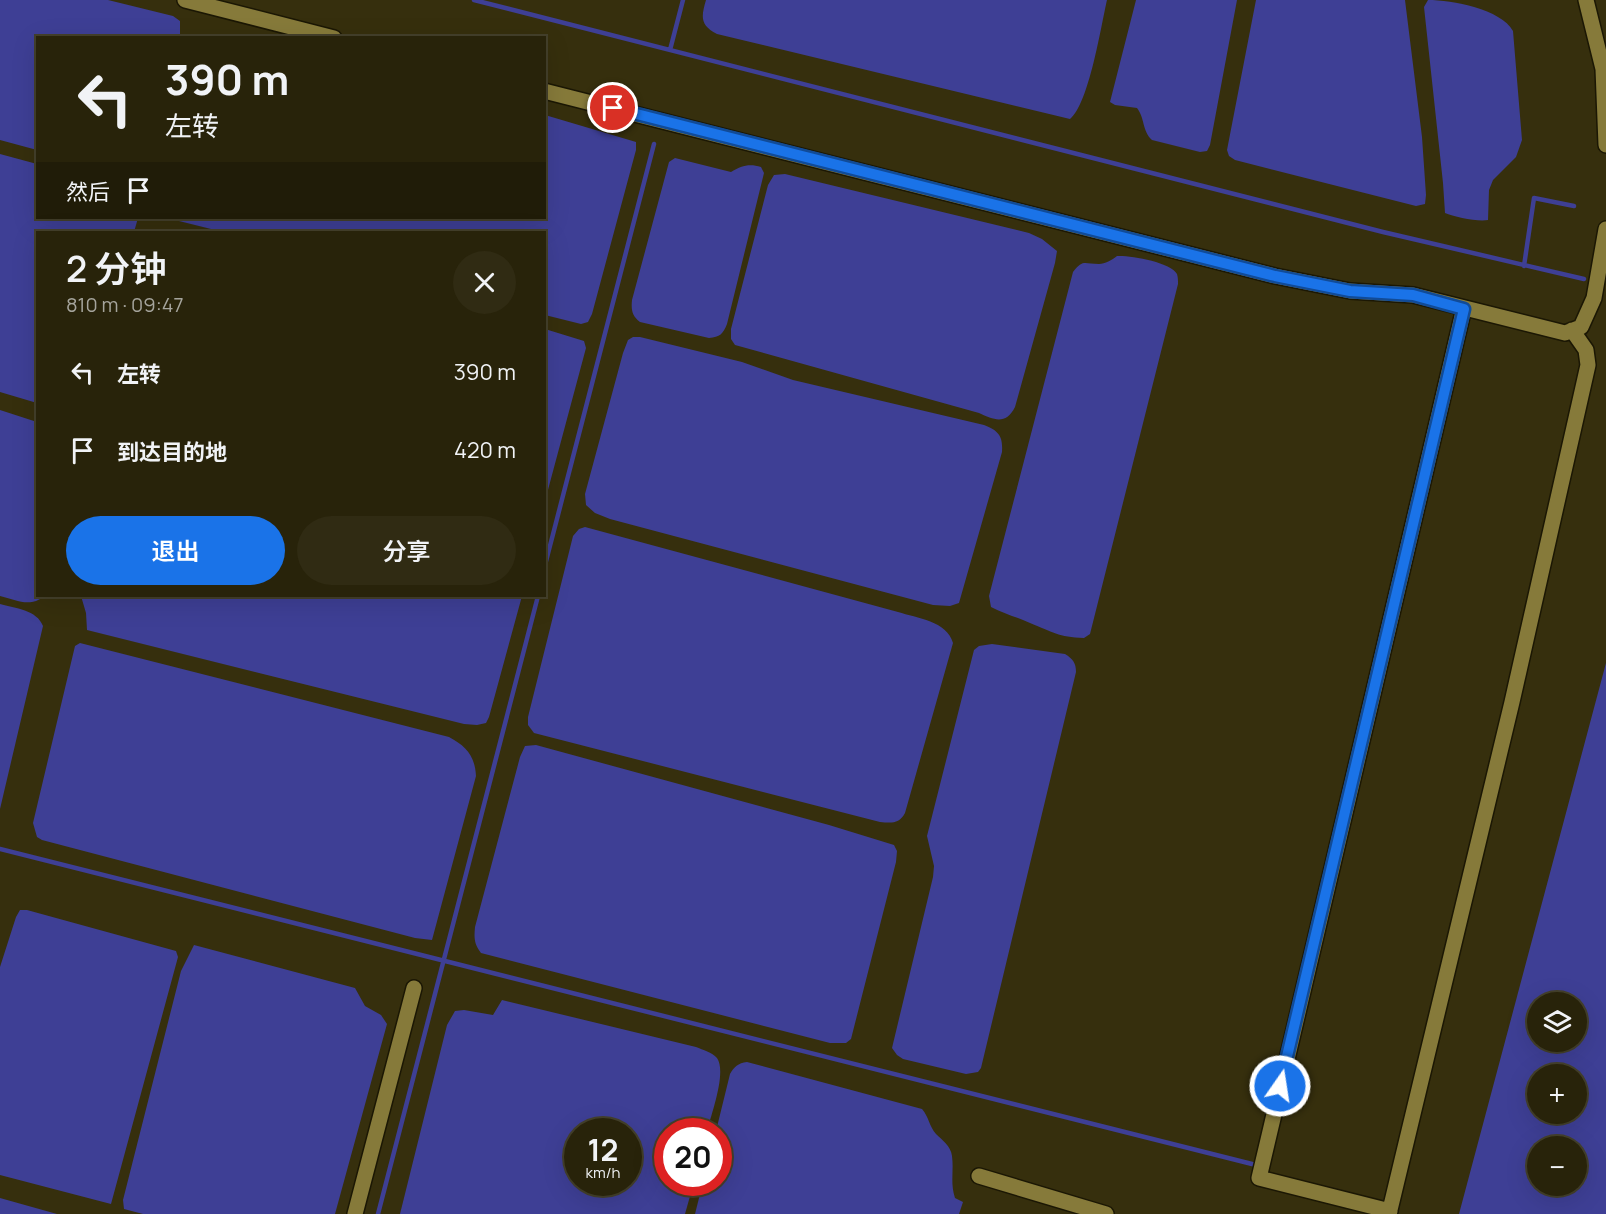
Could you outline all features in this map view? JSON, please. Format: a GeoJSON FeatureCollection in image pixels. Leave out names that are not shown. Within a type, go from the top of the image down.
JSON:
{"type":"FeatureCollection","features":[{"type":"Feature","properties":{"kind":"street"},"geometry":{"type":"LineString","coordinates":[[185,0],[326,36]]}},
{"type":"Feature","properties":{"kind":"street"},"geometry":{"type":"LineString","coordinates":[[1586,0],[1603,69],[1606,145]]}},
{"type":"Feature","properties":{"kind":"street"},"geometry":{"type":"LineString","coordinates":[[546,92],[1275,276],[1350,291],[1413,295],[1565,333],[1581,327],[1593,298],[1606,229]]}},
{"type":"Feature","properties":{"kind":"street"},"geometry":{"type":"LineString","coordinates":[[1464,309],[1258,1178],[1389,1213],[1509,713],[1588,365],[1586,350],[1572,330]]}},
{"type":"Feature","properties":{"kind":"street"},"geometry":{"type":"LineString","coordinates":[[355,1214],[414,988]]}},
{"type":"Feature","properties":{"kind":"street"},"geometry":{"type":"LineString","coordinates":[[980,1176],[1106,1214]]}},
{"type":"Feature","properties":{"kind":"shaded area"},"geometry":{"type":"Polygon","coordinates":[[[0,0],[108,0],[173,16],[180,21],[180,36],[36,36],[36,150],[0,140],[0,0]]]}},
{"type":"Feature","properties":{"kind":"shaded area"},"geometry":{"type":"Polygon","coordinates":[[[706,0],[1107,0],[1088,82],[1077,111],[1070,119],[717,34],[707,27],[703,20],[706,0]]]}},
{"type":"Feature","properties":{"kind":"shaded area"},"geometry":{"type":"Polygon","coordinates":[[[1136,0],[1237,0],[1207,151],[1200,152],[1152,140],[1137,108],[1115,105],[1110,102],[1136,0]]]}},
{"type":"Feature","properties":{"kind":"shaded area"},"geometry":{"type":"Polygon","coordinates":[[[1256,0],[1405,0],[1422,137],[1425,204],[1416,206],[1235,160],[1229,156],[1227,150],[1256,0]]]}},
{"type":"Feature","properties":{"kind":"shaded area"},"geometry":{"type":"Polygon","coordinates":[[[1428,0],[1475,7],[1498,17],[1513,31],[1522,140],[1516,157],[1493,180],[1489,190],[1488,220],[1466,219],[1445,213],[1424,7],[1428,0]]]}},
{"type":"Feature","properties":{"kind":"shaded area"},"geometry":{"type":"Polygon","coordinates":[[[546,115],[636,142],[636,150],[592,314],[588,322],[581,324],[546,315],[546,231],[219,231],[171,219],[546,219],[546,115]]]}},
{"type":"Feature","properties":{"kind":"shaded area"},"geometry":{"type":"Polygon","coordinates":[[[0,154],[36,164],[36,219],[138,219],[134,231],[36,231],[36,403],[0,392],[0,154]]]}},
{"type":"Feature","properties":{"kind":"shaded area"},"geometry":{"type":"Polygon","coordinates":[[[675,158],[731,172],[753,165],[761,167],[764,173],[727,324],[721,334],[713,338],[640,322],[632,310],[632,300],[669,162],[675,158]]]}},
{"type":"Feature","properties":{"kind":"shaded area"},"geometry":{"type":"Polygon","coordinates":[[[785,174],[1029,233],[1042,239],[1057,251],[1015,407],[1008,417],[990,418],[735,345],[731,339],[731,329],[768,185],[774,175],[785,174]]]}},
{"type":"Feature","properties":{"kind":"shaded area"},"geometry":{"type":"Polygon","coordinates":[[[1117,256],[1140,258],[1167,266],[1177,274],[1178,284],[1090,634],[1084,638],[1056,634],[991,607],[989,596],[1073,272],[1082,264],[1104,263],[1117,256]]]}},
{"type":"Feature","properties":{"kind":"shaded area"},"geometry":{"type":"Polygon","coordinates":[[[546,329],[584,341],[586,348],[546,497],[546,329]]]}},
{"type":"Feature","properties":{"kind":"shaded area"},"geometry":{"type":"Polygon","coordinates":[[[633,337],[742,362],[793,380],[984,425],[997,432],[1002,442],[1002,452],[959,603],[950,606],[933,605],[610,519],[595,513],[586,505],[585,494],[623,353],[628,340],[633,337]]]}},
{"type":"Feature","properties":{"kind":"shaded area"},"geometry":{"type":"Polygon","coordinates":[[[0,410],[36,422],[36,597],[43,597],[34,602],[23,602],[0,596],[0,410]]]}},
{"type":"Feature","properties":{"kind":"shaded area"},"geometry":{"type":"Polygon","coordinates":[[[585,527],[922,619],[945,630],[953,643],[903,817],[895,822],[880,822],[534,733],[528,725],[528,717],[573,536],[579,529],[585,527]]]}},
{"type":"Feature","properties":{"kind":"shaded area"},"geometry":{"type":"Polygon","coordinates":[[[81,597],[522,597],[489,717],[486,723],[477,725],[464,724],[87,630],[86,613],[81,597]]]}},
{"type":"Feature","properties":{"kind":"shaded area"},"geometry":{"type":"Polygon","coordinates":[[[0,604],[31,613],[43,626],[0,809],[0,604]]]}},
{"type":"Feature","properties":{"kind":"shaded area"},"geometry":{"type":"Polygon","coordinates":[[[80,643],[449,737],[460,744],[472,757],[476,776],[432,940],[415,938],[37,837],[33,823],[75,646],[80,643]]]}},
{"type":"Feature","properties":{"kind":"shaded area"},"geometry":{"type":"Polygon","coordinates":[[[992,644],[1065,654],[1074,662],[1076,672],[981,1068],[978,1072],[966,1074],[903,1059],[892,1048],[933,877],[934,866],[927,836],[974,650],[979,646],[992,644]]]}},
{"type":"Feature","properties":{"kind":"shaded area"},"geometry":{"type":"Polygon","coordinates":[[[1606,663],[1606,1214],[1459,1214],[1606,663]]]}},
{"type":"Feature","properties":{"kind":"shaded area"},"geometry":{"type":"Polygon","coordinates":[[[536,745],[894,845],[897,851],[896,862],[851,1039],[846,1043],[830,1043],[481,953],[475,941],[475,927],[520,757],[525,746],[536,745]]]}},
{"type":"Feature","properties":{"kind":"shaded area"},"geometry":{"type":"Polygon","coordinates":[[[20,910],[176,951],[178,957],[111,1204],[0,1175],[0,967],[20,910]]]}},
{"type":"Feature","properties":{"kind":"shaded area"},"geometry":{"type":"Polygon","coordinates":[[[194,945],[355,988],[365,1006],[381,1015],[387,1024],[335,1214],[143,1214],[124,1209],[123,1200],[181,971],[194,945]]]}},
{"type":"Feature","properties":{"kind":"shaded area"},"geometry":{"type":"Polygon","coordinates":[[[502,1000],[696,1047],[717,1058],[720,1064],[719,1083],[711,1118],[654,1118],[654,1196],[690,1196],[685,1214],[400,1214],[447,1025],[455,1011],[464,1010],[493,1015],[502,1000]]]}},
{"type":"Feature","properties":{"kind":"shaded area"},"geometry":{"type":"Polygon","coordinates":[[[747,1062],[922,1109],[936,1134],[950,1149],[955,1198],[963,1202],[959,1214],[695,1214],[700,1196],[732,1196],[732,1118],[719,1118],[730,1074],[741,1063],[747,1062]]]}},
{"type":"Feature","properties":{"kind":"shaded area"},"geometry":{"type":"Polygon","coordinates":[[[0,1198],[57,1214],[0,1214],[0,1198]]]}},
{"type":"Feature","properties":{"kind":"waterway"},"geometry":{"type":"LineString","coordinates":[[474,0],[1383,232],[1584,279]]}},
{"type":"Feature","properties":{"kind":"waterway"},"geometry":{"type":"LineString","coordinates":[[670,50],[683,0]]}},
{"type":"Feature","properties":{"kind":"waterway"},"geometry":{"type":"LineString","coordinates":[[546,561],[654,144]]}},
{"type":"Feature","properties":{"kind":"waterway"},"geometry":{"type":"LineString","coordinates":[[1524,266],[1534,198],[1574,206]]}},
{"type":"Feature","properties":{"kind":"waterway"},"geometry":{"type":"LineString","coordinates":[[378,1214],[538,597]]}},
{"type":"Feature","properties":{"kind":"waterway"},"geometry":{"type":"LineString","coordinates":[[0,849],[1256,1165]]}},
{"type":"Feature","properties":{"kind":"route"},"geometry":{"type":"LineString","coordinates":[[613,108],[1275,276],[1350,291],[1413,295],[1464,309],[1280,1086]]}}]}
